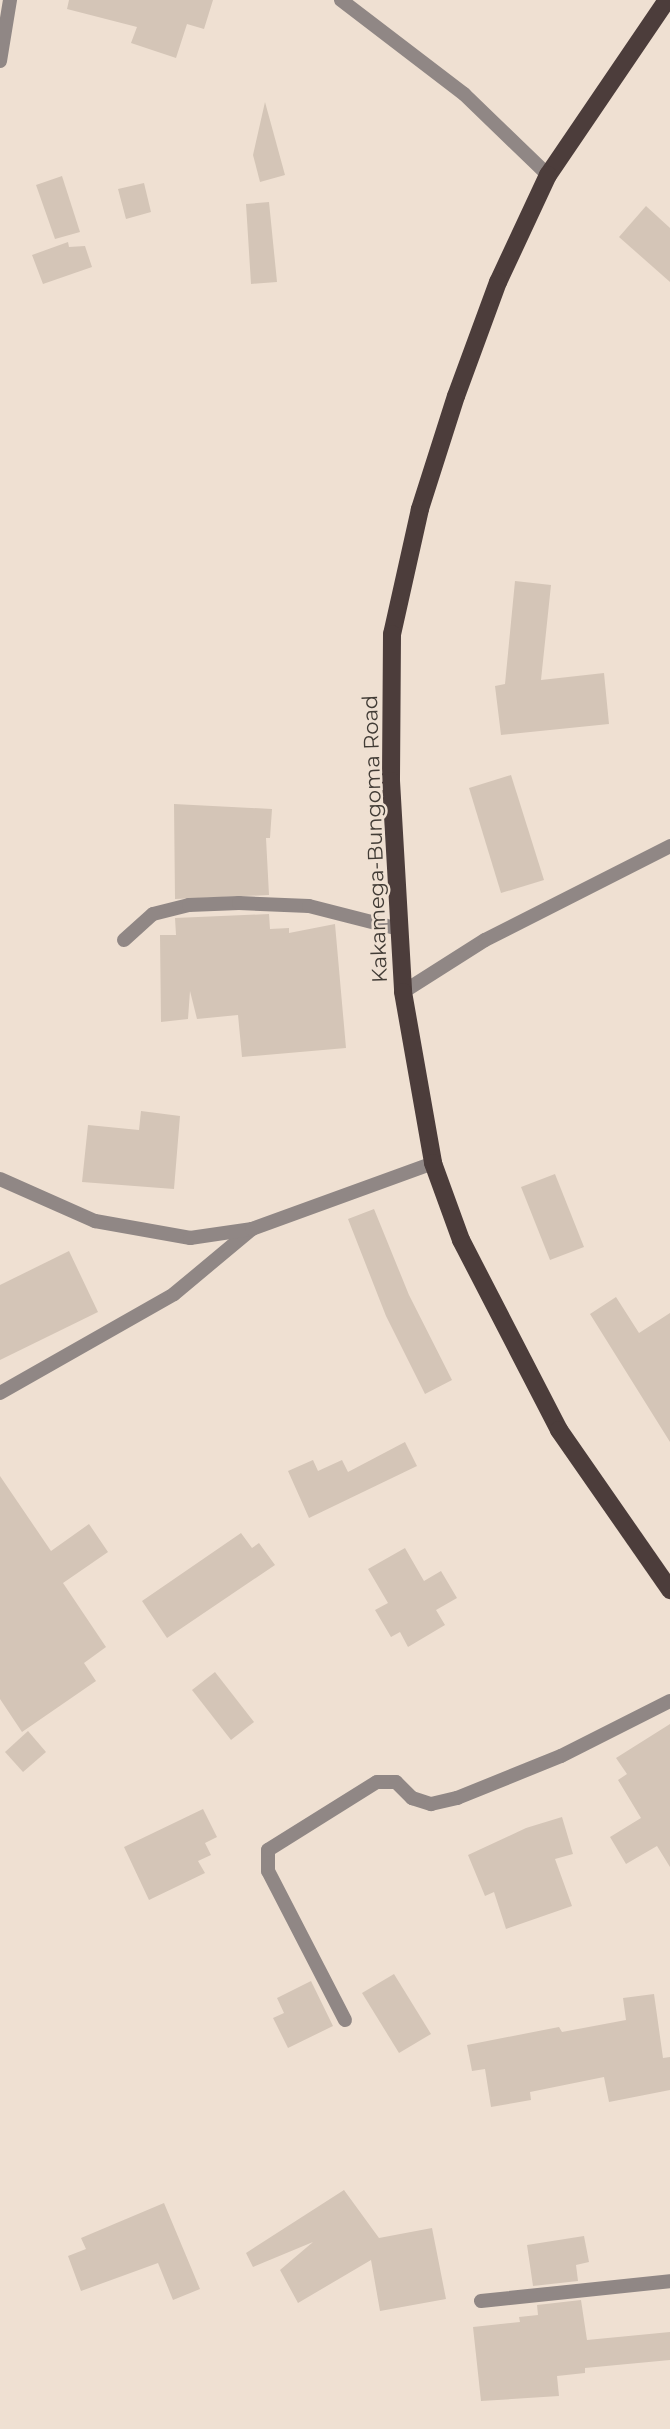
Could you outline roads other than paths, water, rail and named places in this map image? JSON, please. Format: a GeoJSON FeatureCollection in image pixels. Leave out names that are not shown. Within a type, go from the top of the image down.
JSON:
{"type":"FeatureCollection","features":[{"type":"Feature","properties":{"kind":"main road","name":"Kakamega-Bungoma Road"},"geometry":{"type":"LineString","coordinates":[[667,0],[548,175],[498,282],[456,396],[419,509],[392,634],[391,781],[403,992],[433,1163],[461,1240],[559,1430],[670,1590]]}},
{"type":"Feature","properties":{"kind":"street"},"geometry":{"type":"LineString","coordinates":[[0,61],[10,0]]}},
{"type":"Feature","properties":{"kind":"street"},"geometry":{"type":"LineString","coordinates":[[341,0],[464,94],[548,175]]}},
{"type":"Feature","properties":{"kind":"street"},"geometry":{"type":"LineString","coordinates":[[403,992],[485,940],[670,846]]}},
{"type":"Feature","properties":{"kind":"street"},"geometry":{"type":"LineString","coordinates":[[124,940],[153,914],[214,904],[309,906],[399,929]]}},
{"type":"Feature","properties":{"kind":"street"},"geometry":{"type":"LineString","coordinates":[[0,1179],[95,1221],[190,1238],[253,1229],[433,1163]]}},
{"type":"Feature","properties":{"kind":"street"},"geometry":{"type":"LineString","coordinates":[[0,1393],[174,1294],[253,1229]]}},
{"type":"Feature","properties":{"kind":"street"},"geometry":{"type":"LineString","coordinates":[[345,2020],[268,1871],[268,1850],[377,1782],[396,1782],[412,1798],[431,1804],[457,1798],[561,1756],[670,1700]]}},
{"type":"Feature","properties":{"kind":"street"},"geometry":{"type":"LineString","coordinates":[[481,2301],[670,2281]]}}]}
